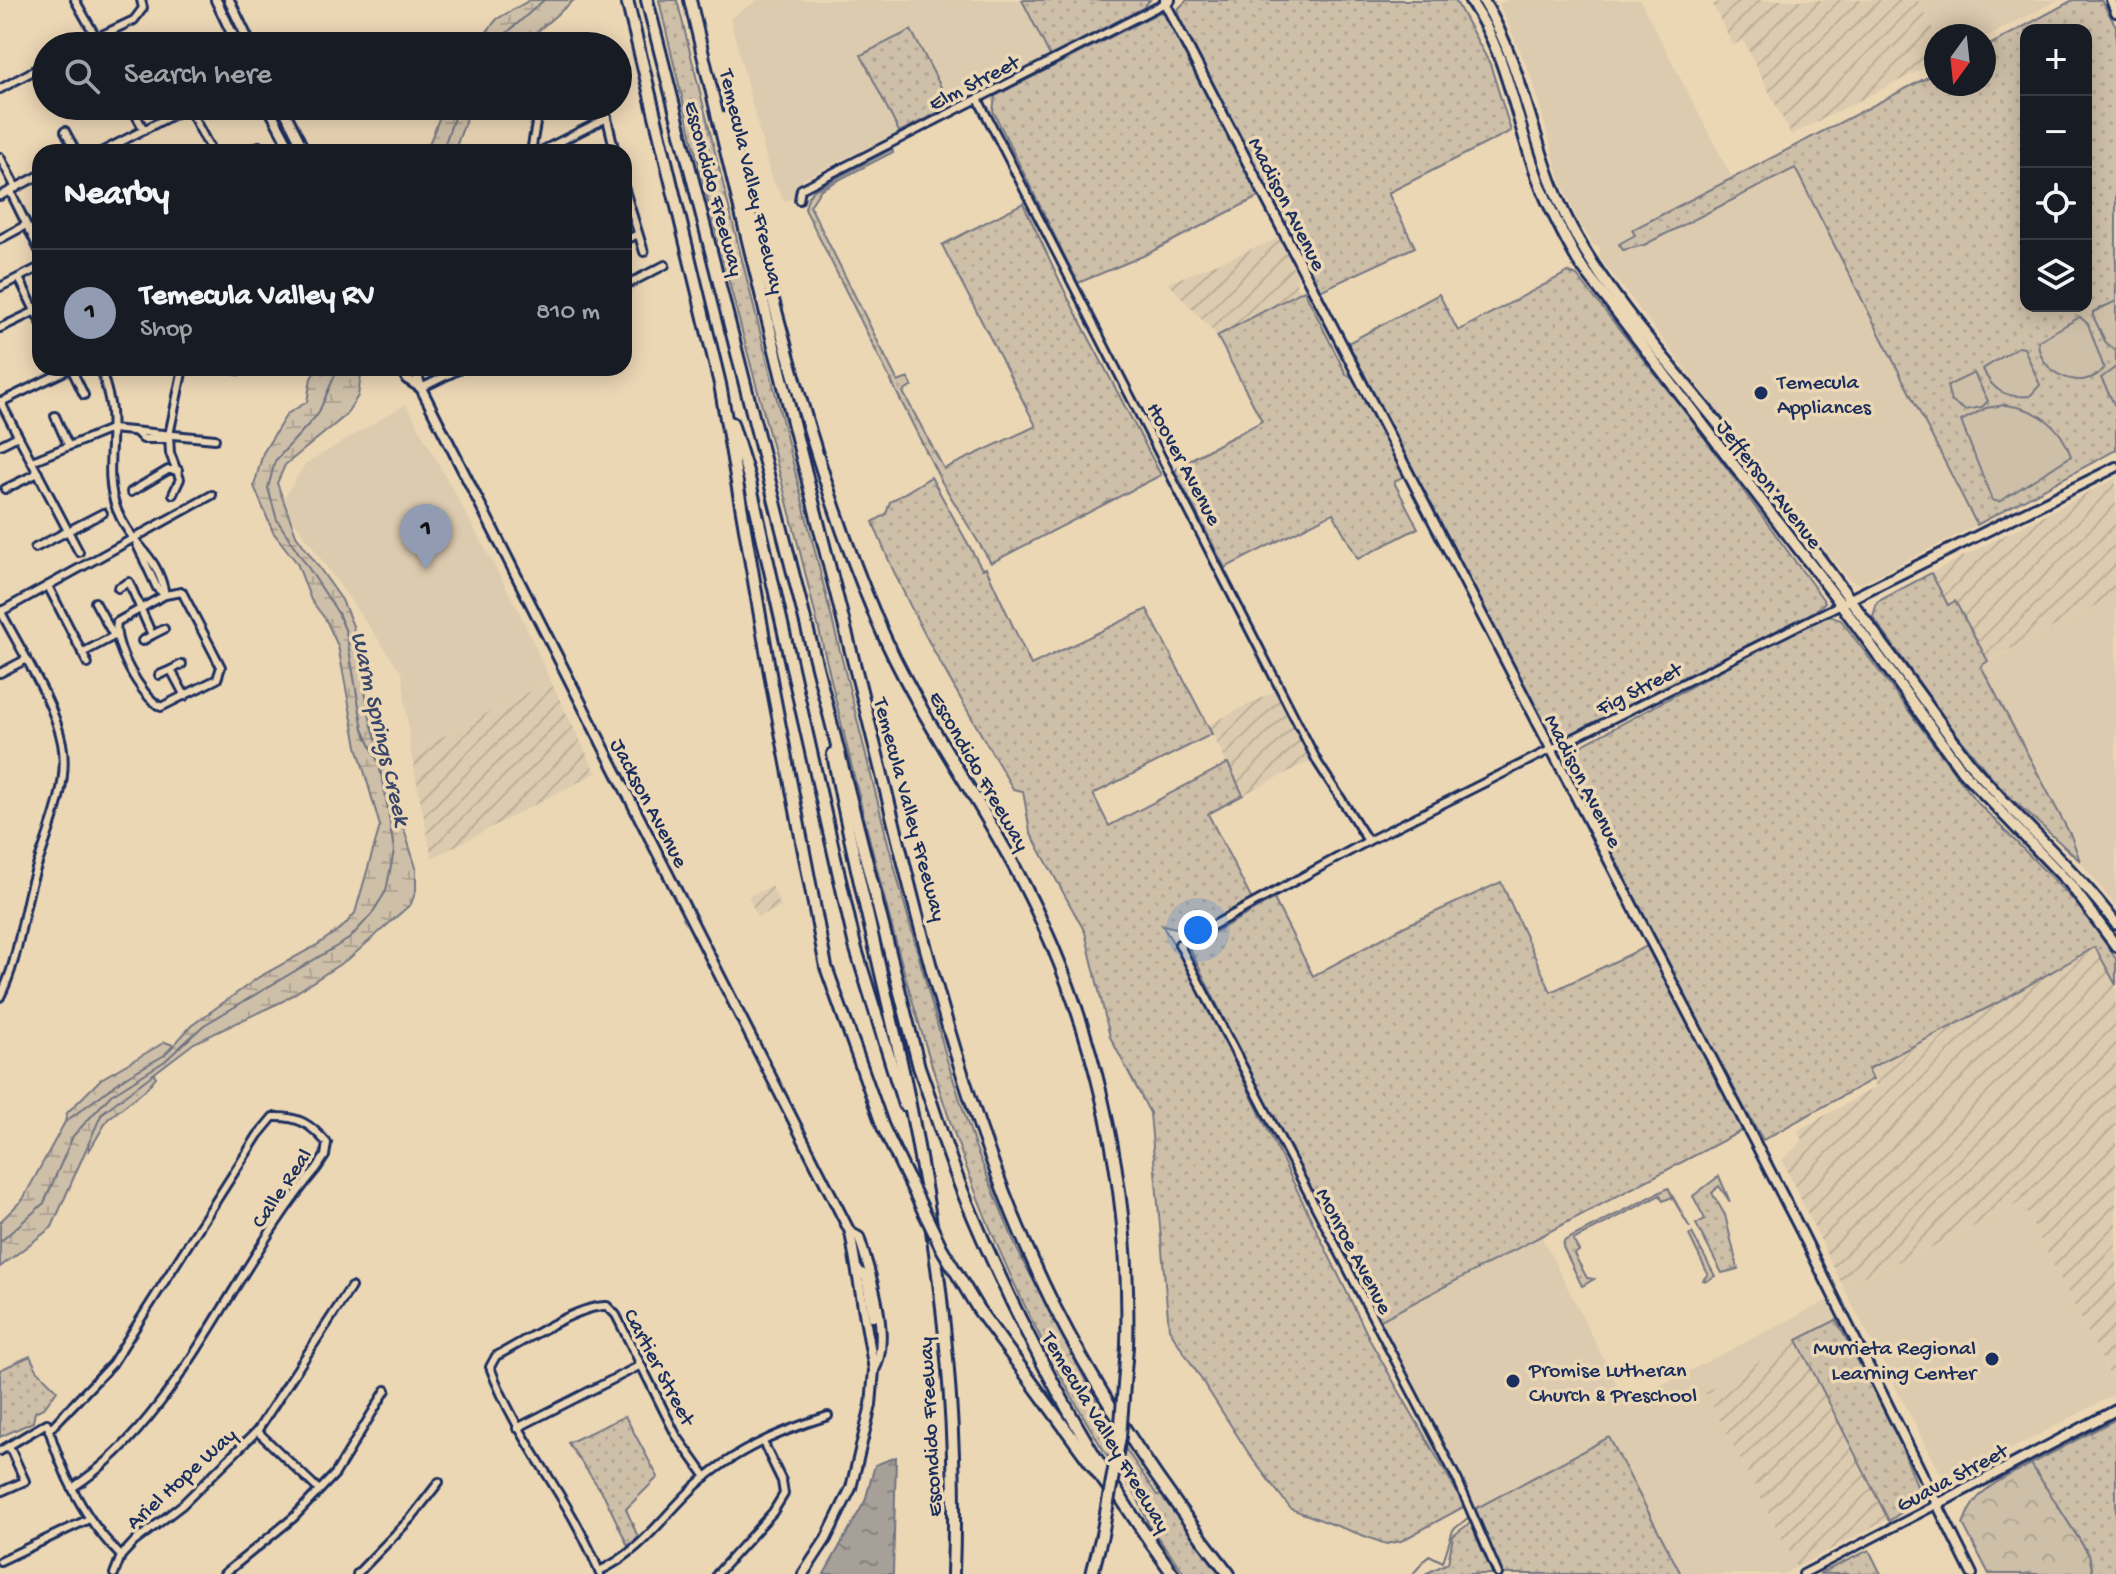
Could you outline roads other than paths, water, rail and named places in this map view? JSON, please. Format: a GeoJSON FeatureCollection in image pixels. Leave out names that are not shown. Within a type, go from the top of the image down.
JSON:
{"type":"FeatureCollection","features":[{"type":"Feature","properties":{"kind":"highway"},"geometry":{"type":"LineString","coordinates":[[627,0],[720,384],[749,478],[855,946],[916,1137]]}},
{"type":"Feature","properties":{"kind":"highway","name":"Escondido Freeway"},"geometry":{"type":"LineString","coordinates":[[691,0],[850,552],[903,675],[1026,889],[1073,999],[1104,1109],[1123,1214],[1128,1281],[1127,1346],[1120,1437],[1092,1574]]}},
{"type":"Feature","properties":{"kind":"highway","name":"Temecula Valley Freeway"},"geometry":{"type":"LineString","coordinates":[[691,0],[757,285],[955,1054],[1001,1184],[1053,1304],[1105,1399],[1229,1574]]}},
{"type":"Feature","properties":{"kind":"highway","name":"Escondido Freeway"},"geometry":{"type":"LineString","coordinates":[[648,5],[817,665]]}},
{"type":"Feature","properties":{"kind":"highway"},"geometry":{"type":"LineString","coordinates":[[720,384],[772,685],[826,967],[883,1127],[941,1247],[978,1309],[1147,1538]]}},
{"type":"Feature","properties":{"kind":"highway"},"geometry":{"type":"LineString","coordinates":[[817,665],[845,817],[916,1137]]}},
{"type":"Feature","properties":{"kind":"highway","name":"Temecula Valley Freeway"},"geometry":{"type":"LineString","coordinates":[[817,665],[919,1067],[964,1197],[1022,1328],[1147,1538],[1173,1574]]}},
{"type":"Feature","properties":{"kind":"highway","name":"Escondido Freeway"},"geometry":{"type":"LineString","coordinates":[[916,1137],[937,1267],[945,1345],[953,1446],[953,1574]]}},
{"type":"Feature","properties":{"kind":"main road","name":"Jefferson Avenue"},"geometry":{"type":"LineString","coordinates":[[1470,0],[1487,28],[1516,98],[1533,166],[1559,229],[1579,263],[1968,761],[1995,794],[2079,877],[2116,924]]}},
{"type":"Feature","properties":{"kind":"main road","name":"Jefferson Avenue"},"geometry":{"type":"LineString","coordinates":[[1483,0],[1519,72],[1552,187],[1599,274],[1724,431],[1963,772],[2070,884],[2116,946]]}},
{"type":"Feature","properties":{"kind":"main road"},"geometry":{"type":"LineString","coordinates":[[1487,28],[1514,72],[1519,72]]}},
{"type":"Feature","properties":{"kind":"main road"},"geometry":{"type":"LineString","coordinates":[[1678,392],[1701,410],[1714,428],[1724,431]]}},
{"type":"Feature","properties":{"kind":"street"},"geometry":{"type":"LineString","coordinates":[[75,0],[93,32]]}},
{"type":"Feature","properties":{"kind":"street"},"geometry":{"type":"LineString","coordinates":[[106,32],[140,15],[141,0]]}},
{"type":"Feature","properties":{"kind":"street"},"geometry":{"type":"LineString","coordinates":[[216,0],[231,32]]}},
{"type":"Feature","properties":{"kind":"street"},"geometry":{"type":"LineString","coordinates":[[229,0],[244,32]]}},
{"type":"Feature","properties":{"kind":"street"},"geometry":{"type":"LineString","coordinates":[[2111,0],[2116,12]]}},
{"type":"Feature","properties":{"kind":"street","name":"Elm Street"},"geometry":{"type":"LineString","coordinates":[[799,200],[801,189],[1166,1]]}},
{"type":"Feature","properties":{"kind":"street","name":"Madison Avenue"},"geometry":{"type":"LineString","coordinates":[[1166,1],[1550,751],[1802,1233],[1972,1574]]}},
{"type":"Feature","properties":{"kind":"street"},"geometry":{"type":"LineString","coordinates":[[0,89],[32,72]]}},
{"type":"Feature","properties":{"kind":"street","name":"Hoover Avenue"},"geometry":{"type":"LineString","coordinates":[[978,99],[1318,763],[1368,841]]}},
{"type":"Feature","properties":{"kind":"street"},"geometry":{"type":"LineString","coordinates":[[139,120],[144,130]]}},
{"type":"Feature","properties":{"kind":"street"},"geometry":{"type":"LineString","coordinates":[[117,144],[163,120]]}},
{"type":"Feature","properties":{"kind":"street"},"geometry":{"type":"LineString","coordinates":[[196,120],[208,144]]}},
{"type":"Feature","properties":{"kind":"street"},"geometry":{"type":"LineString","coordinates":[[276,120],[288,144]]}},
{"type":"Feature","properties":{"kind":"street"},"geometry":{"type":"LineString","coordinates":[[289,120],[301,144]]}},
{"type":"Feature","properties":{"kind":"street"},"geometry":{"type":"LineString","coordinates":[[532,144],[537,120]]}},
{"type":"Feature","properties":{"kind":"street"},"geometry":{"type":"LineString","coordinates":[[555,144],[603,120]]}},
{"type":"Feature","properties":{"kind":"street"},"geometry":{"type":"LineString","coordinates":[[607,120],[613,144]]}},
{"type":"Feature","properties":{"kind":"street"},"geometry":{"type":"LineString","coordinates":[[280,128],[290,123]]}},
{"type":"Feature","properties":{"kind":"street"},"geometry":{"type":"LineString","coordinates":[[65,131],[72,144]]}},
{"type":"Feature","properties":{"kind":"street"},"geometry":{"type":"LineString","coordinates":[[0,157],[32,236]]}},
{"type":"Feature","properties":{"kind":"street"},"geometry":{"type":"LineString","coordinates":[[0,196],[32,179]]}},
{"type":"Feature","properties":{"kind":"street"},"geometry":{"type":"LineString","coordinates":[[632,214],[644,252]]}},
{"type":"Feature","properties":{"kind":"street"},"geometry":{"type":"LineString","coordinates":[[0,239],[32,227]]}},
{"type":"Feature","properties":{"kind":"street"},"geometry":{"type":"LineString","coordinates":[[632,237],[638,234]]}},
{"type":"Feature","properties":{"kind":"street"},"geometry":{"type":"LineString","coordinates":[[632,282],[665,265]]}},
{"type":"Feature","properties":{"kind":"street"},"geometry":{"type":"LineString","coordinates":[[0,287],[32,271]]}},
{"type":"Feature","properties":{"kind":"street"},"geometry":{"type":"LineString","coordinates":[[19,278],[32,301]]}},
{"type":"Feature","properties":{"kind":"street"},"geometry":{"type":"LineString","coordinates":[[0,328],[32,312]]}},
{"type":"Feature","properties":{"kind":"street"},"geometry":{"type":"LineString","coordinates":[[58,376],[0,402],[79,552]]}},
{"type":"Feature","properties":{"kind":"street"},"geometry":{"type":"LineString","coordinates":[[76,376],[84,395]]}},
{"type":"Feature","properties":{"kind":"street"},"geometry":{"type":"LineString","coordinates":[[103,376],[111,409],[109,480],[117,511],[157,588],[165,595]]}},
{"type":"Feature","properties":{"kind":"street"},"geometry":{"type":"LineString","coordinates":[[173,494],[180,479],[170,453],[169,437],[181,376]]}},
{"type":"Feature","properties":{"kind":"street","name":"Jackson Avenue"},"geometry":{"type":"LineString","coordinates":[[406,376],[421,388]]}},
{"type":"Feature","properties":{"kind":"street","name":"Jackson Avenue"},"geometry":{"type":"LineString","coordinates":[[417,376],[850,1232],[867,1319],[869,1356],[874,1370]]}},
{"type":"Feature","properties":{"kind":"street"},"geometry":{"type":"LineString","coordinates":[[421,388],[446,376]]}},
{"type":"Feature","properties":{"kind":"street"},"geometry":{"type":"LineString","coordinates":[[55,416],[68,445]]}},
{"type":"Feature","properties":{"kind":"street"},"geometry":{"type":"LineString","coordinates":[[0,421],[8,417]]}},
{"type":"Feature","properties":{"kind":"street"},"geometry":{"type":"LineString","coordinates":[[32,461],[111,429],[169,437],[215,439]]}},
{"type":"Feature","properties":{"kind":"street"},"geometry":{"type":"LineString","coordinates":[[0,445],[18,436]]}},
{"type":"Feature","properties":{"kind":"street","name":"Fig Street"},"geometry":{"type":"LineString","coordinates":[[1179,944],[1368,841],[2116,467]]}},
{"type":"Feature","properties":{"kind":"street"},"geometry":{"type":"LineString","coordinates":[[131,492],[168,470],[178,470]]}},
{"type":"Feature","properties":{"kind":"street"},"geometry":{"type":"LineString","coordinates":[[5,489],[38,473]]}},
{"type":"Feature","properties":{"kind":"street"},"geometry":{"type":"LineString","coordinates":[[0,997],[26,921],[30,889],[61,778],[62,744],[0,611],[135,543],[212,495]]}},
{"type":"Feature","properties":{"kind":"street"},"geometry":{"type":"LineString","coordinates":[[35,548],[103,513]]}},
{"type":"Feature","properties":{"kind":"street"},"geometry":{"type":"LineString","coordinates":[[118,588],[129,582],[152,635]]}},
{"type":"Feature","properties":{"kind":"street"},"geometry":{"type":"LineString","coordinates":[[48,586],[88,664]]}},
{"type":"Feature","properties":{"kind":"street"},"geometry":{"type":"LineString","coordinates":[[82,653],[114,636],[117,622],[165,595],[182,592],[221,667],[217,679],[185,696],[161,707],[148,701],[114,636],[95,602]]}},
{"type":"Feature","properties":{"kind":"street"},"geometry":{"type":"LineString","coordinates":[[142,641],[164,629]]}},
{"type":"Feature","properties":{"kind":"street"},"geometry":{"type":"LineString","coordinates":[[0,673],[25,660]]}},
{"type":"Feature","properties":{"kind":"street"},"geometry":{"type":"LineString","coordinates":[[159,675],[182,664]]}},
{"type":"Feature","properties":{"kind":"street"},"geometry":{"type":"LineString","coordinates":[[171,670],[185,696]]}},
{"type":"Feature","properties":{"kind":"street","name":"Monroe Avenue"},"geometry":{"type":"LineString","coordinates":[[1179,944],[1316,1213],[1458,1481],[1498,1574]]}},
{"type":"Feature","properties":{"kind":"street","name":"Calle Real"},"geometry":{"type":"LineString","coordinates":[[48,1426],[112,1364],[273,1117],[289,1116],[312,1125],[327,1143],[325,1156],[250,1262],[167,1391],[104,1464],[72,1488]]}},
{"type":"Feature","properties":{"kind":"street","name":"Jackson Avenue"},"geometry":{"type":"LineString","coordinates":[[803,1574],[830,1531],[851,1488],[867,1433],[874,1370],[881,1358],[869,1266],[859,1237],[850,1232]]}},
{"type":"Feature","properties":{"kind":"street"},"geometry":{"type":"LineString","coordinates":[[857,1269],[866,1277],[874,1330],[880,1340]]}},
{"type":"Feature","properties":{"kind":"street","name":"Ariel Hope Way"},"geometry":{"type":"LineString","coordinates":[[114,1574],[121,1556],[134,1542],[182,1505],[257,1431],[351,1287]]}},
{"type":"Feature","properties":{"kind":"street","name":"Cartier Street"},"geometry":{"type":"LineString","coordinates":[[517,1428],[490,1367],[496,1356],[597,1306],[607,1306],[616,1315],[676,1435],[706,1477]]}},
{"type":"Feature","properties":{"kind":"street"},"geometry":{"type":"LineString","coordinates":[[641,1365],[517,1428],[571,1513],[599,1572],[626,1557],[706,1477],[734,1456],[828,1416]]}},
{"type":"Feature","properties":{"kind":"street"},"geometry":{"type":"LineString","coordinates":[[224,1574],[293,1518],[335,1474],[386,1390]]}},
{"type":"Feature","properties":{"kind":"street","name":"Guava Street"},"geometry":{"type":"LineString","coordinates":[[1803,1574],[2116,1410]]}},
{"type":"Feature","properties":{"kind":"street"},"geometry":{"type":"LineString","coordinates":[[0,1451],[48,1426],[72,1488],[89,1519],[121,1556]]}},
{"type":"Feature","properties":{"kind":"street"},"geometry":{"type":"LineString","coordinates":[[257,1431],[319,1490]]}},
{"type":"Feature","properties":{"kind":"street"},"geometry":{"type":"LineString","coordinates":[[717,1574],[747,1544],[784,1494],[782,1481],[763,1442]]}},
{"type":"Feature","properties":{"kind":"street"},"geometry":{"type":"LineString","coordinates":[[0,1492],[25,1481],[9,1446]]}},
{"type":"Feature","properties":{"kind":"street"},"geometry":{"type":"LineString","coordinates":[[357,1574],[439,1482]]}},
{"type":"Feature","properties":{"kind":"street"},"geometry":{"type":"LineString","coordinates":[[0,1561],[89,1519]]}},
{"type":"Feature","properties":{"kind":"street"},"geometry":{"type":"LineString","coordinates":[[365,1567],[371,1574]]}},
{"type":"Feature","properties":{"kind":"water"},"geometry":{"type":"Polygon","coordinates":[[[896,1457],[893,1574],[824,1574],[865,1501],[875,1465],[896,1457]]]}},
{"type":"Feature","properties":{"kind":"waterway","name":"Warm Springs Creek"},"geometry":{"type":"LineString","coordinates":[[508,32],[544,0]]}},
{"type":"Feature","properties":{"kind":"waterway","name":"Warm Springs Creek"},"geometry":{"type":"LineString","coordinates":[[445,144],[453,120]]}},
{"type":"Feature","properties":{"kind":"waterway","name":"Warm Springs Creek"},"geometry":{"type":"LineString","coordinates":[[0,1242],[44,1203],[73,1136],[111,1095],[165,1061],[204,1025],[349,939],[371,915],[386,891],[394,851],[388,809],[379,764],[363,729],[346,632],[338,613],[277,520],[268,488],[275,461],[318,414],[335,376]]}},
{"type":"Feature","properties":{"kind":"waterway"},"geometry":{"type":"LineString","coordinates":[[1413,1574],[1429,1555],[1443,1562],[1453,1530],[1469,1517]]}},
{"type":"Feature","properties":{"kind":"place","name":"Temecula Appliances"},"geometry":{"type":"Point","coordinates":[1761,393]}},
{"type":"Feature","properties":{"kind":"place","name":"Temecula Valley RV"},"geometry":{"type":"Point","coordinates":[426,570]}},
{"type":"Feature","properties":{"kind":"place","name":"Murrieta Regional Learning Center"},"geometry":{"type":"Point","coordinates":[1992,1359]}},
{"type":"Feature","properties":{"kind":"place","name":"Promise Lutheran Church & Preschool"},"geometry":{"type":"Point","coordinates":[1513,1381]}}]}
